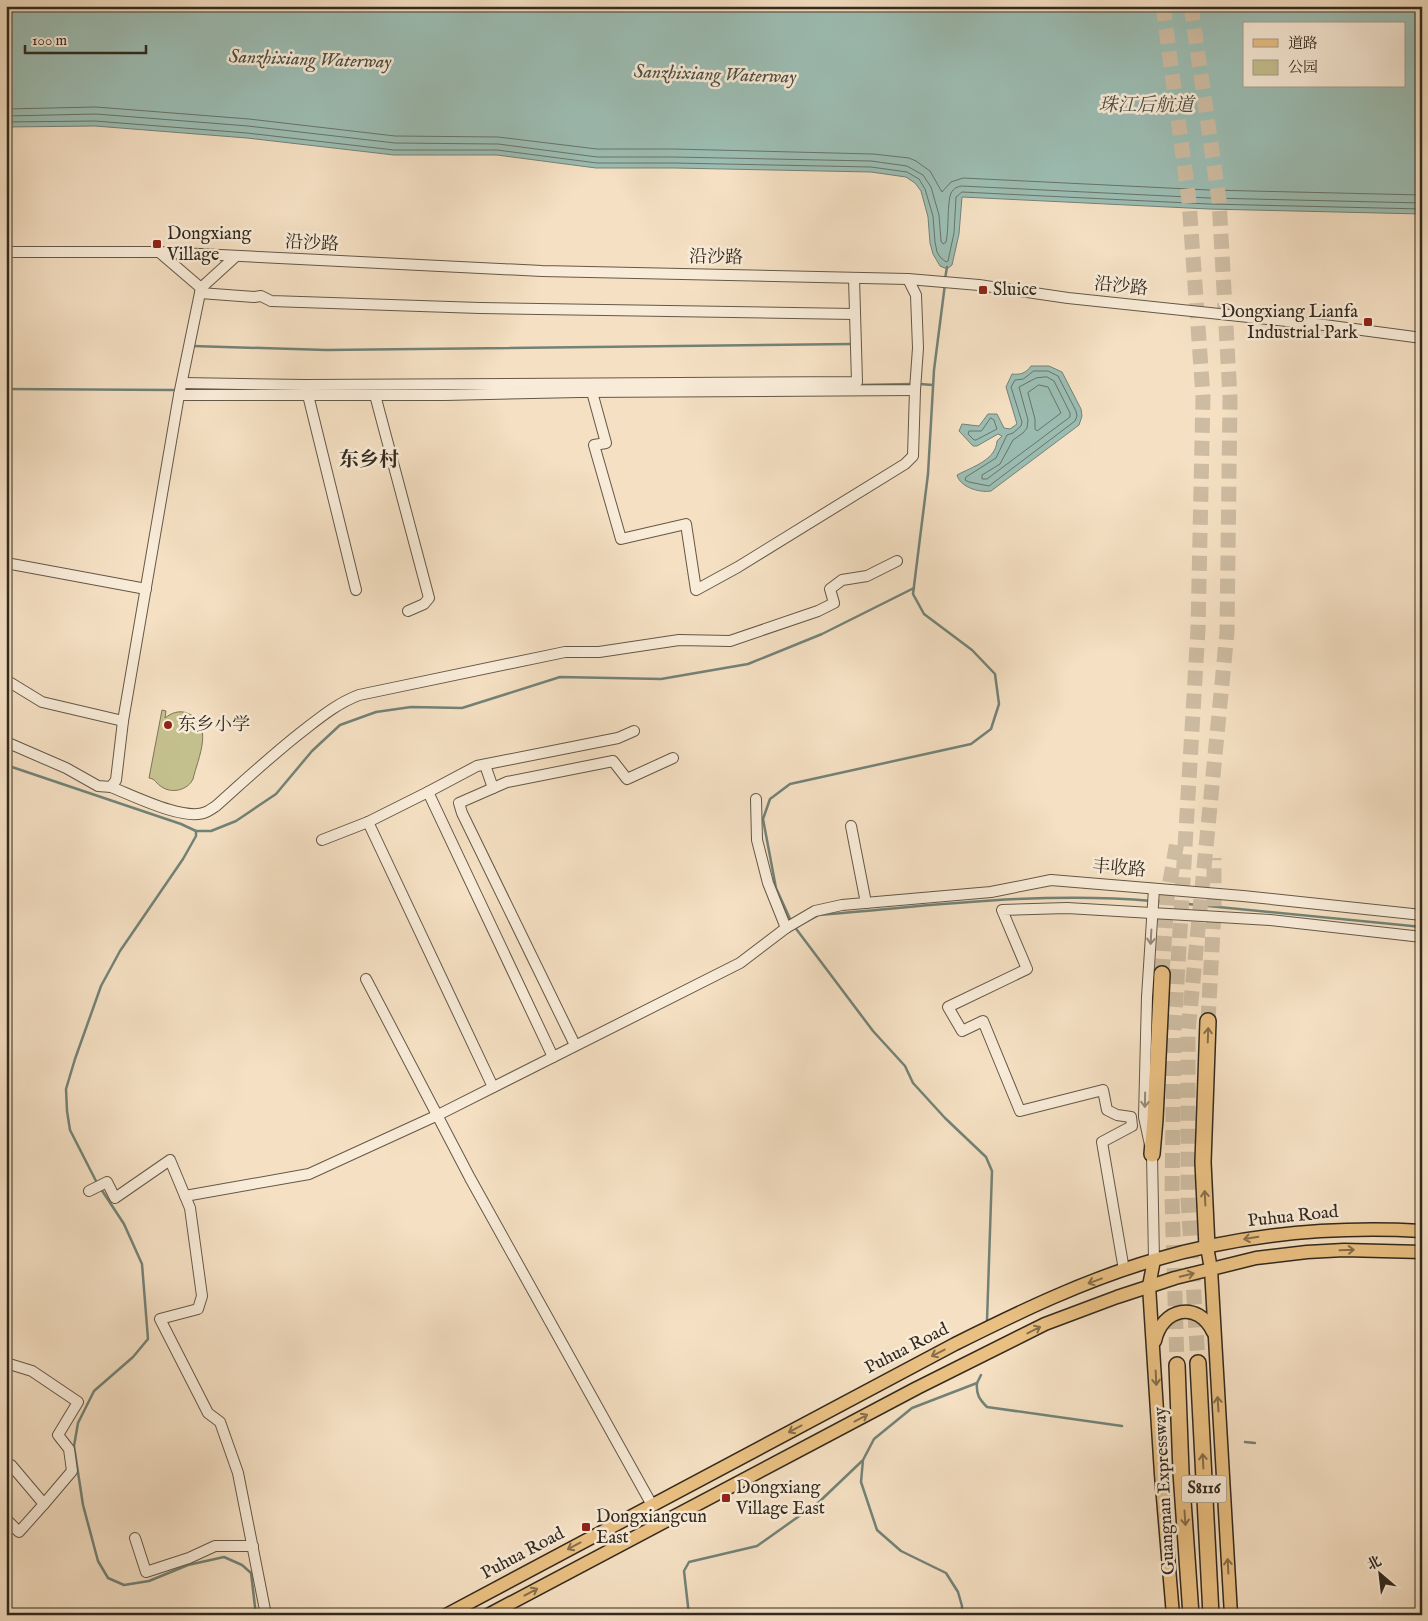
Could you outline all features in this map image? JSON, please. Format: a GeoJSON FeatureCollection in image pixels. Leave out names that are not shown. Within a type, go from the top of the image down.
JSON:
{"type":"FeatureCollection","features":[{"type":"Feature","properties":{"kind":"highway"},"geometry":{"type":"LineString","coordinates":[[1152,1154],[1156,1119],[1162,974]]}},
{"type":"Feature","properties":{"kind":"highway"},"geometry":{"type":"LineString","coordinates":[[1207,1246],[1203,1162],[1208,1021]]}},
{"type":"Feature","properties":{"kind":"highway","name":"S8116"},"geometry":{"type":"LineString","coordinates":[[1198,1363],[1211,1615]]}},
{"type":"Feature","properties":{"kind":"highway","name":"Guangnan Expressway"},"geometry":{"type":"LineString","coordinates":[[1177,1365],[1191,1615]]}},
{"type":"Feature","properties":{"kind":"main road","name":"Puhua Road"},"geometry":{"type":"LineString","coordinates":[[446,1615],[879,1384],[987,1328],[1076,1288],[1154,1260],[1207,1246],[1279,1234],[1335,1229],[1381,1228],[1422,1231]]}},
{"type":"Feature","properties":{"kind":"main road"},"geometry":{"type":"LineString","coordinates":[[1207,1246],[1211,1269],[1231,1615]]}},
{"type":"Feature","properties":{"kind":"main road","name":"Puhua Road"},"geometry":{"type":"LineString","coordinates":[[488,1615],[1044,1324],[1149,1286],[1256,1258],[1307,1252],[1372,1250],[1422,1252]]}},
{"type":"Feature","properties":{"kind":"main road"},"geometry":{"type":"LineString","coordinates":[[1154,1260],[1149,1286],[1161,1474],[1174,1615]]}},
{"type":"Feature","properties":{"kind":"main road"},"geometry":{"type":"LineString","coordinates":[[1154,1346],[1156,1335],[1165,1322],[1176,1314],[1183,1312],[1190,1311],[1203,1317],[1210,1324],[1215,1334]]}},
{"type":"Feature","properties":{"kind":"street","name":"沿沙路"},"geometry":{"type":"LineString","coordinates":[[6,252],[159,252],[542,271],[908,279],[979,285],[1068,298],[1324,325],[1422,338]]}},
{"type":"Feature","properties":{"kind":"street"},"geometry":{"type":"LineString","coordinates":[[159,252],[200,290],[254,297],[261,296],[271,301],[281,302],[490,308],[855,314]]}},
{"type":"Feature","properties":{"kind":"street"},"geometry":{"type":"LineString","coordinates":[[111,787],[116,780],[123,721],[179,395],[200,290],[235,256]]}},
{"type":"Feature","properties":{"kind":"street"},"geometry":{"type":"LineString","coordinates":[[182,384],[857,382],[854,278]]}},
{"type":"Feature","properties":{"kind":"street"},"geometry":{"type":"LineString","coordinates":[[592,392],[606,443],[594,445],[621,539],[686,524],[696,590],[738,567],[905,464],[913,456],[918,348],[916,295],[908,279]]}},
{"type":"Feature","properties":{"kind":"street"},"geometry":{"type":"LineString","coordinates":[[179,395],[915,390]]}},
{"type":"Feature","properties":{"kind":"street"},"geometry":{"type":"LineString","coordinates":[[308,395],[356,590]]}},
{"type":"Feature","properties":{"kind":"street"},"geometry":{"type":"LineString","coordinates":[[375,395],[429,598],[424,604],[408,611]]}},
{"type":"Feature","properties":{"kind":"street"},"geometry":{"type":"LineString","coordinates":[[6,742],[66,768],[98,786],[111,787],[169,810],[188,814],[204,813],[216,806],[276,751],[343,701],[359,695],[565,652],[599,652],[679,640],[730,641],[818,611],[834,603],[830,589],[842,580],[866,576],[897,561]]}},
{"type":"Feature","properties":{"kind":"street"},"geometry":{"type":"LineString","coordinates":[[6,563],[146,589]]}},
{"type":"Feature","properties":{"kind":"street"},"geometry":{"type":"LineString","coordinates":[[6,680],[42,702],[123,721]]}},
{"type":"Feature","properties":{"kind":"street"},"geometry":{"type":"LineString","coordinates":[[322,840],[368,822],[477,766],[618,738],[634,730]]}},
{"type":"Feature","properties":{"kind":"street"},"geometry":{"type":"LineString","coordinates":[[575,1046],[462,813],[459,803],[507,782],[613,761],[627,779],[673,758]]}},
{"type":"Feature","properties":{"kind":"street"},"geometry":{"type":"LineString","coordinates":[[486,764],[493,788]]}},
{"type":"Feature","properties":{"kind":"street"},"geometry":{"type":"LineString","coordinates":[[428,792],[553,1057]]}},
{"type":"Feature","properties":{"kind":"street"},"geometry":{"type":"LineString","coordinates":[[756,799],[756,840],[768,883],[786,928]]}},
{"type":"Feature","properties":{"kind":"street"},"geometry":{"type":"LineString","coordinates":[[368,822],[493,1087]]}},
{"type":"Feature","properties":{"kind":"street"},"geometry":{"type":"LineString","coordinates":[[851,826],[866,903]]}},
{"type":"Feature","properties":{"kind":"street","name":"丰收路"},"geometry":{"type":"LineString","coordinates":[[185,1196],[309,1174],[438,1115],[740,962],[786,928],[816,911],[842,905],[991,892],[1051,880],[1154,888],[1422,915]]}},
{"type":"Feature","properties":{"kind":"street"},"geometry":{"type":"LineString","coordinates":[[1154,888],[1147,997],[1144,1117],[1152,1154],[1154,1260]]}},
{"type":"Feature","properties":{"kind":"street"},"geometry":{"type":"LineString","coordinates":[[1124,1270],[1102,1142],[1132,1126],[1131,1117],[1117,1115],[1107,1110],[1103,1090],[1020,1111],[983,1021],[962,1031],[948,1007],[1028,970],[1002,910],[1067,908],[1270,920],[1422,937]]}},
{"type":"Feature","properties":{"kind":"street"},"geometry":{"type":"LineString","coordinates":[[366,979],[470,1178],[652,1505]]}},
{"type":"Feature","properties":{"kind":"street"},"geometry":{"type":"LineString","coordinates":[[89,1191],[107,1182],[116,1198],[170,1160],[190,1208],[202,1296],[198,1309],[160,1319],[208,1413],[220,1422],[238,1473],[266,1615]]}},
{"type":"Feature","properties":{"kind":"street"},"geometry":{"type":"LineString","coordinates":[[6,1363],[32,1371],[78,1402],[58,1435],[69,1449],[72,1471],[19,1532],[6,1519]]}},
{"type":"Feature","properties":{"kind":"street"},"geometry":{"type":"LineString","coordinates":[[6,1466],[11,1464],[44,1504]]}},
{"type":"Feature","properties":{"kind":"street"},"geometry":{"type":"LineString","coordinates":[[135,1538],[146,1572],[189,1558],[215,1546],[253,1546]]}},
{"type":"Feature","properties":{"kind":"green space"},"geometry":{"type":"Polygon","coordinates":[[[162,710],[166,711],[165,718],[175,712],[181,712],[196,718],[203,733],[201,752],[193,779],[191,783],[179,790],[166,789],[149,778],[162,710]]]}},
{"type":"Feature","properties":{"kind":"water","name":"珠江后航道"},"geometry":{"type":"Polygon","coordinates":[[[6,6],[1422,6],[1422,214],[1209,209],[962,197],[959,234],[952,265],[947,269],[940,266],[933,254],[928,217],[921,191],[915,183],[906,177],[871,172],[596,168],[497,155],[394,155],[247,138],[95,126],[6,127],[6,6]]]}},
{"type":"Feature","properties":{"kind":"water"},"geometry":{"type":"Polygon","coordinates":[[[1031,366],[1049,366],[1062,372],[1081,409],[1082,416],[1079,425],[991,491],[976,490],[966,486],[957,475],[988,458],[996,448],[997,441],[1002,436],[998,434],[977,446],[973,446],[959,431],[962,424],[979,426],[988,414],[997,414],[1004,428],[1010,429],[1017,424],[1006,387],[1012,374],[1023,373],[1031,366]]]}},
{"type":"Feature","properties":{"kind":"waterway"},"geometry":{"type":"LineString","coordinates":[[945,279],[947,267]]}},
{"type":"Feature","properties":{"kind":"waterway"},"geometry":{"type":"LineString","coordinates":[[791,921],[776,888],[763,819],[770,799],[790,784],[971,744],[991,729],[999,704],[995,674],[972,650],[924,614],[913,594],[928,474],[934,370],[945,284]]}},
{"type":"Feature","properties":{"kind":"waterway"},"geometry":{"type":"LineString","coordinates":[[193,346],[326,350],[852,344]]}},
{"type":"Feature","properties":{"kind":"waterway"},"geometry":{"type":"LineString","coordinates":[[859,385],[912,384]]}},
{"type":"Feature","properties":{"kind":"waterway"},"geometry":{"type":"LineString","coordinates":[[920,384],[933,385]]}},
{"type":"Feature","properties":{"kind":"waterway"},"geometry":{"type":"LineString","coordinates":[[6,389],[173,390]]}},
{"type":"Feature","properties":{"kind":"waterway"},"geometry":{"type":"LineString","coordinates":[[188,389],[261,389]]}},
{"type":"Feature","properties":{"kind":"waterway"},"geometry":{"type":"LineString","coordinates":[[97,1183],[70,1130],[66,1089],[101,986],[120,951],[183,859],[196,836],[196,831],[211,831],[236,821],[276,794],[312,751],[340,725],[376,712],[411,707],[462,708],[560,677],[661,679],[748,664],[822,634],[914,588]]}},
{"type":"Feature","properties":{"kind":"waterway"},"geometry":{"type":"LineString","coordinates":[[6,765],[181,824],[196,831]]}},
{"type":"Feature","properties":{"kind":"waterway"},"geometry":{"type":"LineString","coordinates":[[807,921],[819,915],[985,901],[1069,898],[1152,901]]}},
{"type":"Feature","properties":{"kind":"waterway"},"geometry":{"type":"LineString","coordinates":[[1157,901],[1422,927]]}},
{"type":"Feature","properties":{"kind":"waterway"},"geometry":{"type":"LineString","coordinates":[[794,926],[873,1031],[905,1066],[913,1083],[945,1118],[986,1157],[992,1171],[987,1321]]}},
{"type":"Feature","properties":{"kind":"waterway"},"geometry":{"type":"LineString","coordinates":[[101,1189],[124,1224],[142,1264],[148,1339],[133,1357],[94,1391],[78,1423],[74,1446],[83,1505],[98,1561],[108,1578],[124,1585],[149,1581],[188,1565],[224,1557],[242,1565],[251,1573],[256,1615]]}},
{"type":"Feature","properties":{"kind":"waterway"},"geometry":{"type":"LineString","coordinates":[[962,1615],[962,1606],[958,1592],[946,1573],[901,1551],[877,1530],[861,1482],[863,1460],[874,1439],[912,1408],[977,1383],[981,1375]]}},
{"type":"Feature","properties":{"kind":"waterway"},"geometry":{"type":"LineString","coordinates":[[977,1383],[979,1396],[987,1407],[1122,1426]]}},
{"type":"Feature","properties":{"kind":"waterway"},"geometry":{"type":"LineString","coordinates":[[1245,1442],[1255,1443]]}},
{"type":"Feature","properties":{"kind":"waterway"},"geometry":{"type":"LineString","coordinates":[[689,1615],[684,1571],[689,1562],[757,1546],[819,1502],[862,1461]]}},
{"type":"Feature","properties":{"kind":"tunnel"},"geometry":{"type":"LineString","coordinates":[[1163,6],[1189,201],[1203,396],[1198,629],[1174,1031],[1172,1198],[1177,1365]]}},
{"type":"Feature","properties":{"kind":"tunnel"},"geometry":{"type":"LineString","coordinates":[[1191,6],[1219,200],[1230,398],[1227,632],[1188,1032],[1188,1198],[1198,1363]]}},
{"type":"Feature","properties":{"kind":"tunnel"},"geometry":{"type":"LineString","coordinates":[[1162,974],[1167,898],[1177,842]]}},
{"type":"Feature","properties":{"kind":"tunnel"},"geometry":{"type":"LineString","coordinates":[[1208,1021],[1214,912],[1214,858]]}},
{"type":"Feature","properties":{"kind":"place","name":"Dongxiang Village"},"geometry":{"type":"Point","coordinates":[157,244]}},
{"type":"Feature","properties":{"kind":"place","name":"Sluice"},"geometry":{"type":"Point","coordinates":[983,290]}},
{"type":"Feature","properties":{"kind":"place","name":"Dongxiang Lianfa Industrial Park"},"geometry":{"type":"Point","coordinates":[1368,322]}},
{"type":"Feature","properties":{"kind":"place","name":"东乡小学"},"geometry":{"type":"Point","coordinates":[168,725]}},
{"type":"Feature","properties":{"kind":"place","name":"Dongxiang Village East"},"geometry":{"type":"Point","coordinates":[726,1498]}},
{"type":"Feature","properties":{"kind":"place","name":"Dongxiangcun East"},"geometry":{"type":"Point","coordinates":[586,1527]}},
{"type":"Feature","properties":{"kind":"district","name":"东乡村"},"geometry":{"type":"Point","coordinates":[369,460]}},
{"type":"Feature","properties":{"kind":"water label","name":"Sanzhixiang Waterway"},"geometry":{"type":"Point","coordinates":[310,60]}},
{"type":"Feature","properties":{"kind":"water label","name":"Sanzhixiang Waterway"},"geometry":{"type":"Point","coordinates":[715,75]}}]}
